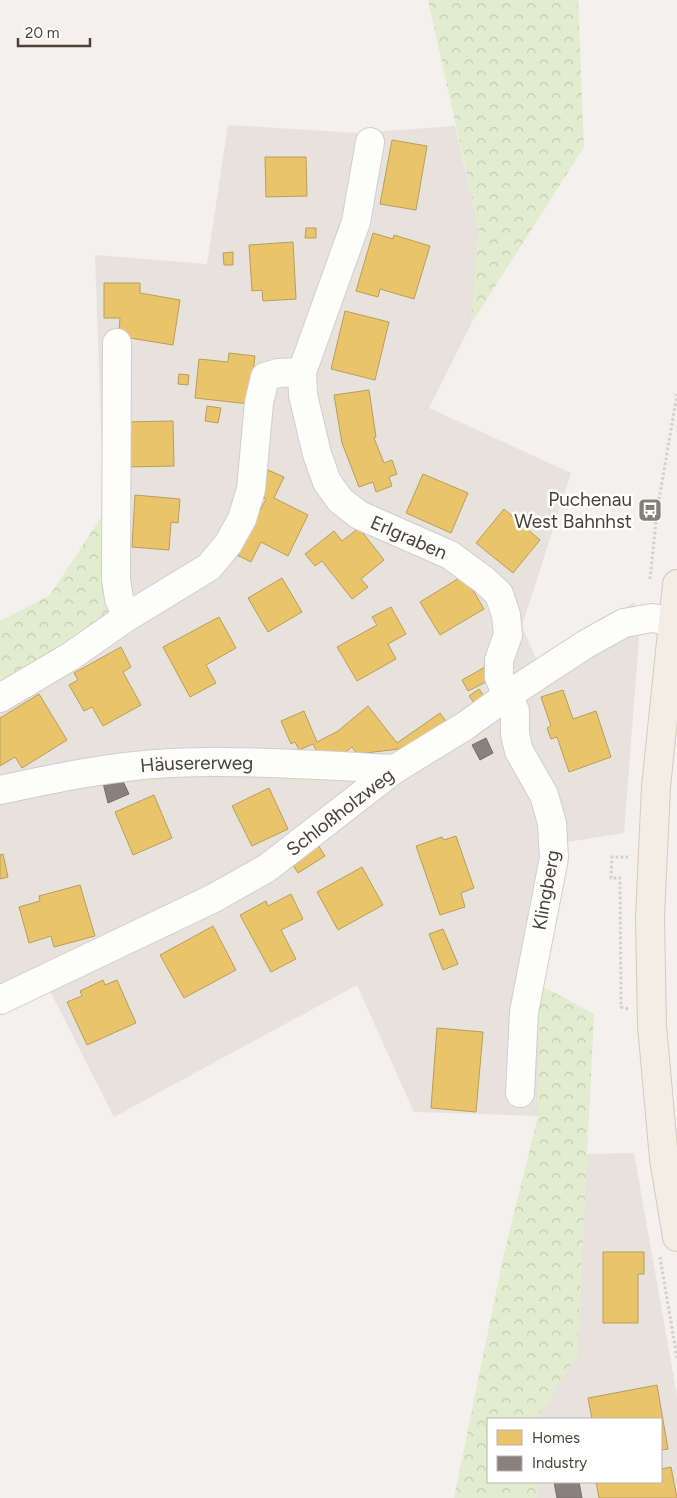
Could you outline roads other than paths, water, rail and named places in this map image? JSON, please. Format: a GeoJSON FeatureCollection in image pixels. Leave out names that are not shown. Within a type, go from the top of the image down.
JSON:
{"type":"FeatureCollection","features":[{"type":"Feature","properties":{"kind":"main road"},"geometry":{"type":"LineString","coordinates":[[677,584],[656,786],[650,917],[652,1026],[664,1158],[677,1238]]}},
{"type":"Feature","properties":{"kind":"street","name":"Erlgraben"},"geometry":{"type":"LineString","coordinates":[[370,142],[356,222],[302,372],[303,395],[317,454],[327,482],[340,500],[359,515],[450,554],[499,594],[506,615],[508,635],[499,660],[499,677],[508,695]]}},
{"type":"Feature","properties":{"kind":"street"},"geometry":{"type":"LineString","coordinates":[[117,343],[116,579],[119,599],[127,617]]}},
{"type":"Feature","properties":{"kind":"street"},"geometry":{"type":"LineString","coordinates":[[0,698],[71,656],[127,617],[209,567],[228,544],[242,519],[251,489],[259,403],[265,377],[278,373],[302,372]]}},
{"type":"Feature","properties":{"kind":"street","name":"Schloßholzweg"},"geometry":{"type":"LineString","coordinates":[[0,1000],[214,898],[267,868],[395,769],[465,726],[508,695],[586,644],[624,623],[652,618],[672,621]]}},
{"type":"Feature","properties":{"kind":"street","name":"Klingberg"},"geometry":{"type":"LineString","coordinates":[[508,695],[515,711],[515,734],[519,751],[544,795],[555,840],[554,858],[532,962],[524,1012],[520,1093]]}},
{"type":"Feature","properties":{"kind":"street","name":"Häusererweg"},"geometry":{"type":"LineString","coordinates":[[0,790],[110,769],[168,763],[248,761],[395,769]]}},
{"type":"Feature","properties":{"kind":"place","name":"Puchenau West Bahnhst"},"geometry":{"type":"Point","coordinates":[650,510]}}]}
